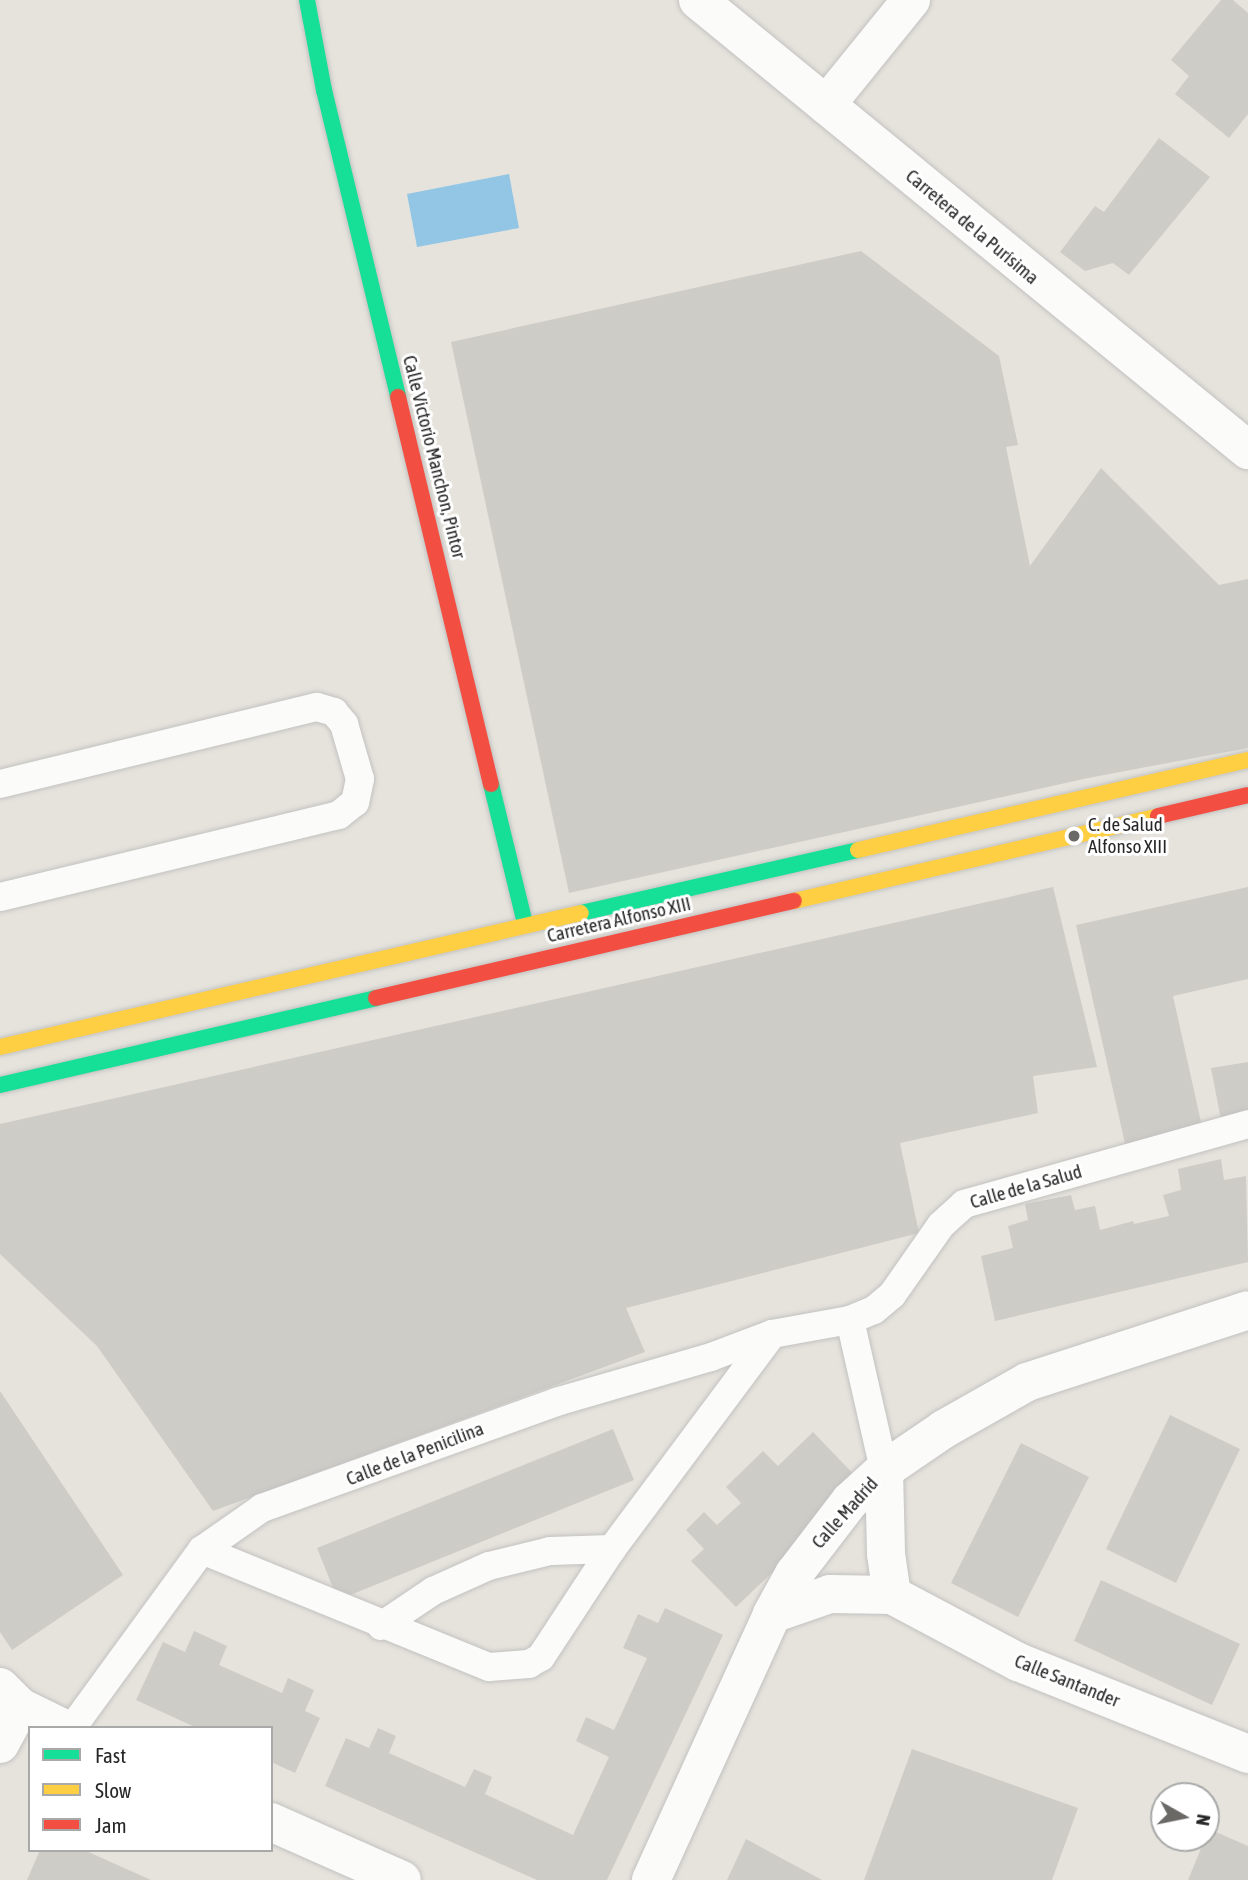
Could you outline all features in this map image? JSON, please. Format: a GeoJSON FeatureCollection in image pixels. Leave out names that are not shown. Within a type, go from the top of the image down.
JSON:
{"type":"FeatureCollection","features":[{"type":"Feature","properties":{"kind":"street","name":"Calle Victorio Manchon, Pintor"},"geometry":{"type":"LineString","coordinates":[[307,0],[324,90],[525,923]]}},
{"type":"Feature","properties":{"kind":"street","name":"Carretera de la Purísima"},"geometry":{"type":"LineString","coordinates":[[698,0],[1248,450]]}},
{"type":"Feature","properties":{"kind":"street"},"geometry":{"type":"LineString","coordinates":[[826,105],[911,0]]}},
{"type":"Feature","properties":{"kind":"street","name":"Carretera Alfonso XIII"},"geometry":{"type":"LineString","coordinates":[[0,1047],[525,923],[1248,760]]}},
{"type":"Feature","properties":{"kind":"street","name":"Carretera Alfonso XIII"},"geometry":{"type":"LineString","coordinates":[[0,1085],[1248,795]]}},
{"type":"Feature","properties":{"kind":"street","name":"Calle Madrid"},"geometry":{"type":"LineString","coordinates":[[651,1880],[772,1614],[821,1536],[884,1470],[1027,1381],[1248,1310]]}},
{"type":"Feature","properties":{"kind":"street"},"geometry":{"type":"LineString","coordinates":[[884,1470],[885,1544],[892,1595]]}},
{"type":"Feature","properties":{"kind":"street","name":"Calle Santander"},"geometry":{"type":"LineString","coordinates":[[772,1614],[831,1594],[892,1595],[1018,1662],[1248,1754]]}},
{"type":"Feature","properties":{"kind":"street"},"geometry":{"type":"LineString","coordinates":[[0,1744],[10,1697],[60,1726]]}},
{"type":"Feature","properties":{"kind":"street"},"geometry":{"type":"LineString","coordinates":[[273,1823],[401,1880]]}},
{"type":"Feature","properties":{"kind":"lane"},"geometry":{"type":"LineString","coordinates":[[0,784],[317,708],[334,712],[344,724],[360,779],[355,802],[339,815],[0,897]]}},
{"type":"Feature","properties":{"kind":"lane","name":"Calle de la Salud"},"geometry":{"type":"LineString","coordinates":[[850,1320],[874,1310],[892,1295],[942,1225],[964,1204],[1248,1124]]}},
{"type":"Feature","properties":{"kind":"lane"},"geometry":{"type":"LineString","coordinates":[[850,1320],[884,1470]]}},
{"type":"Feature","properties":{"kind":"lane","name":"Calle de la Penicilina"},"geometry":{"type":"LineString","coordinates":[[73,1726],[202,1550],[262,1508],[556,1402],[710,1357],[772,1334],[850,1320]]}},
{"type":"Feature","properties":{"kind":"lane"},"geometry":{"type":"LineString","coordinates":[[202,1550],[381,1626],[489,1667],[529,1664],[551,1644],[612,1549],[772,1334]]}},
{"type":"Feature","properties":{"kind":"lane"},"geometry":{"type":"LineString","coordinates":[[381,1626],[433,1591],[489,1566],[550,1551],[612,1549]]}},
{"type":"Feature","properties":{"kind":"water"},"geometry":{"type":"Polygon","coordinates":[[[509,174],[519,228],[417,247],[407,194],[509,174]]]}},
{"type":"Feature","properties":{"kind":"building"},"geometry":{"type":"Polygon","coordinates":[[[1221,0],[1233,0],[1248,13],[1248,114],[1229,138],[1175,94],[1189,76],[1171,60],[1221,0]]]}},
{"type":"Feature","properties":{"kind":"building"},"geometry":{"type":"Polygon","coordinates":[[[1159,138],[1210,177],[1129,275],[1113,263],[1085,271],[1060,252],[1095,206],[1104,212],[1159,138]]]}},
{"type":"Feature","properties":{"kind":"building"},"geometry":{"type":"Polygon","coordinates":[[[861,251],[999,356],[1018,445],[1006,447],[1030,566],[1101,468],[1219,585],[1248,579],[1248,748],[1088,778],[569,893],[451,342],[861,251]]]}},
{"type":"Feature","properties":{"kind":"building"},"geometry":{"type":"Polygon","coordinates":[[[1053,887],[1097,1067],[1033,1076],[1038,1113],[900,1143],[919,1233],[626,1308],[645,1352],[213,1511],[97,1346],[0,1254],[0,1124],[1053,887]]]}},
{"type":"Feature","properties":{"kind":"building"},"geometry":{"type":"Polygon","coordinates":[[[1248,887],[1248,979],[1173,996],[1203,1131],[1126,1148],[1076,925],[1248,887]]]}},
{"type":"Feature","properties":{"kind":"building"},"geometry":{"type":"Polygon","coordinates":[[[1248,1062],[1248,1118],[1222,1125],[1211,1068],[1248,1062]]]}},
{"type":"Feature","properties":{"kind":"building"},"geometry":{"type":"Polygon","coordinates":[[[1221,1159],[1224,1180],[1246,1176],[1248,1262],[995,1321],[981,1256],[1013,1248],[1008,1226],[1028,1220],[1025,1204],[1071,1195],[1075,1210],[1095,1206],[1100,1230],[1133,1221],[1134,1224],[1169,1216],[1163,1195],[1181,1190],[1178,1169],[1221,1159]]]}},
{"type":"Feature","properties":{"kind":"building"},"geometry":{"type":"Polygon","coordinates":[[[0,1391],[123,1575],[12,1650],[0,1632],[0,1391]]]}},
{"type":"Feature","properties":{"kind":"building"},"geometry":{"type":"Polygon","coordinates":[[[1170,1415],[1240,1449],[1176,1583],[1106,1549],[1170,1415]]]}},
{"type":"Feature","properties":{"kind":"building"},"geometry":{"type":"Polygon","coordinates":[[[613,1429],[634,1480],[338,1600],[317,1548],[613,1429]]]}},
{"type":"Feature","properties":{"kind":"building"},"geometry":{"type":"Polygon","coordinates":[[[813,1432],[864,1485],[736,1607],[691,1561],[704,1549],[686,1530],[704,1512],[717,1525],[741,1503],[726,1487],[763,1451],[778,1466],[813,1432]]]}},
{"type":"Feature","properties":{"kind":"building"},"geometry":{"type":"Polygon","coordinates":[[[1021,1443],[1089,1477],[1018,1617],[951,1583],[1021,1443]]]}},
{"type":"Feature","properties":{"kind":"building"},"geometry":{"type":"Polygon","coordinates":[[[1101,1580],[1240,1644],[1212,1705],[1074,1641],[1101,1580]]]}},
{"type":"Feature","properties":{"kind":"building"},"geometry":{"type":"Polygon","coordinates":[[[665,1608],[723,1635],[607,1880],[537,1880],[325,1786],[346,1738],[369,1748],[378,1728],[396,1736],[389,1753],[465,1787],[474,1769],[492,1777],[485,1794],[573,1835],[609,1757],[576,1741],[586,1717],[614,1730],[647,1658],[623,1648],[638,1614],[658,1623],[665,1608]]]}},
{"type":"Feature","properties":{"kind":"building"},"geometry":{"type":"Polygon","coordinates":[[[194,1631],[227,1646],[219,1665],[282,1693],[288,1678],[314,1690],[305,1711],[320,1718],[295,1773],[273,1763],[273,1726],[193,1726],[136,1700],[163,1642],[185,1652],[194,1631]]]}},
{"type":"Feature","properties":{"kind":"building"},"geometry":{"type":"Polygon","coordinates":[[[912,1749],[1078,1808],[1052,1880],[864,1880],[912,1749]]]}},
{"type":"Feature","properties":{"kind":"building"},"geometry":{"type":"Polygon","coordinates":[[[1220,1834],[1248,1846],[1248,1880],[1188,1880],[1200,1852],[1220,1852],[1220,1834]]]}},
{"type":"Feature","properties":{"kind":"building"},"geometry":{"type":"Polygon","coordinates":[[[746,1839],[822,1880],[727,1880],[746,1839]]]}},
{"type":"Feature","properties":{"kind":"building"},"geometry":{"type":"Polygon","coordinates":[[[39,1852],[88,1852],[151,1880],[27,1880],[39,1852]]]}},
{"type":"Feature","properties":{"kind":"traffic: fast"},"geometry":{"type":"LineString","coordinates":[[307,0],[324,90],[398,397]]}},
{"type":"Feature","properties":{"kind":"traffic: fast"},"geometry":{"type":"LineString","coordinates":[[491,784],[525,924]]}},
{"type":"Feature","properties":{"kind":"traffic: fast"},"geometry":{"type":"LineString","coordinates":[[581,913],[858,850]]}},
{"type":"Feature","properties":{"kind":"traffic: fast"},"geometry":{"type":"LineString","coordinates":[[0,1085],[376,998]]}},
{"type":"Feature","properties":{"kind":"traffic: slow"},"geometry":{"type":"LineString","coordinates":[[858,850],[1248,760]]}},
{"type":"Feature","properties":{"kind":"traffic: slow"},"geometry":{"type":"LineString","coordinates":[[794,901],[1158,816]]}},
{"type":"Feature","properties":{"kind":"traffic: slow"},"geometry":{"type":"LineString","coordinates":[[0,1047],[581,913]]}},
{"type":"Feature","properties":{"kind":"traffic: jam"},"geometry":{"type":"LineString","coordinates":[[398,397],[491,784]]}},
{"type":"Feature","properties":{"kind":"traffic: jam"},"geometry":{"type":"LineString","coordinates":[[1158,816],[1248,795]]}},
{"type":"Feature","properties":{"kind":"traffic: jam"},"geometry":{"type":"LineString","coordinates":[[376,998],[794,901]]}},
{"type":"Feature","properties":{"kind":"place","name":"C. de Salud Alfonso XIII"},"geometry":{"type":"Point","coordinates":[1074,836]}}]}
